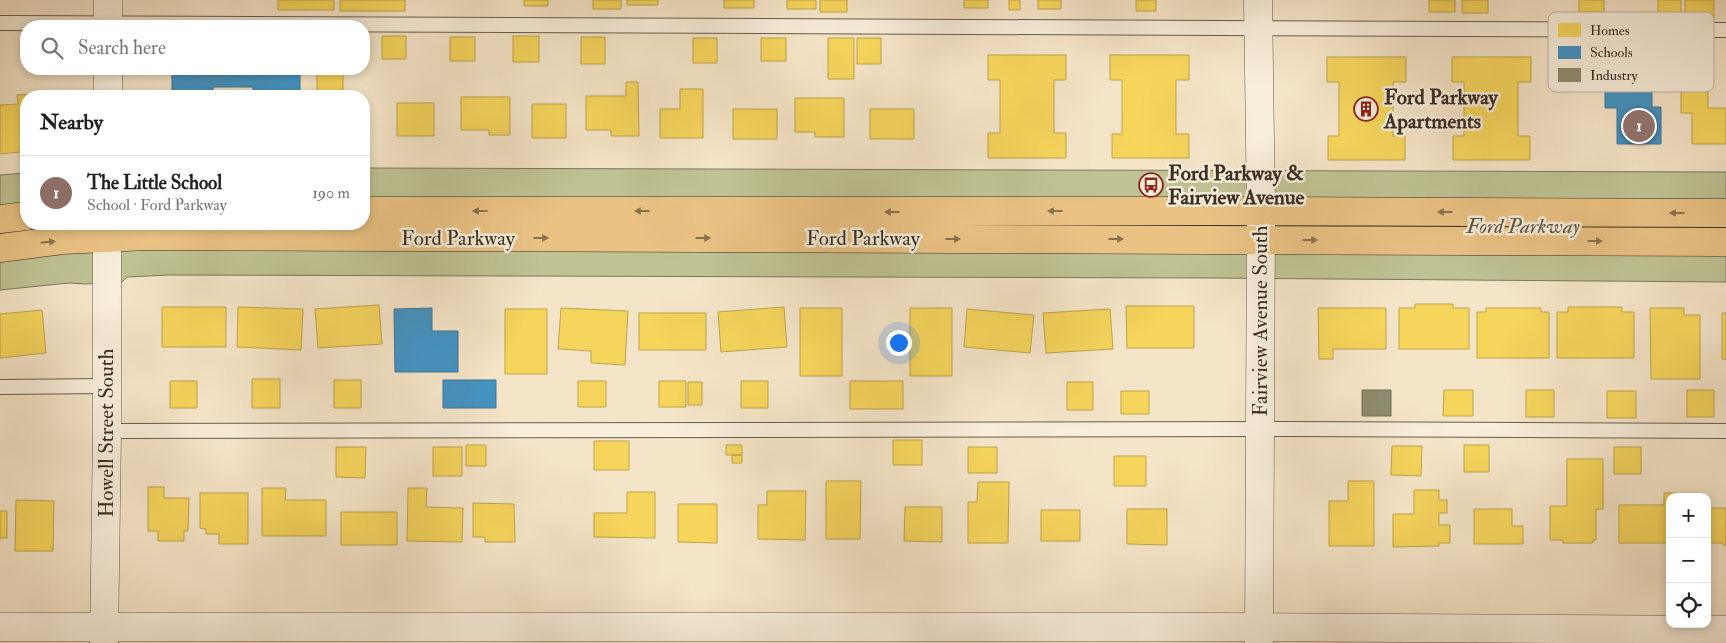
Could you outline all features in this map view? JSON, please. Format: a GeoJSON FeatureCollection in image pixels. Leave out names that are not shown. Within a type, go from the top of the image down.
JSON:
{"type":"FeatureCollection","features":[{"type":"Feature","properties":{"kind":"main road","name":"Ford Parkway"},"geometry":{"type":"LineString","coordinates":[[370,211],[1726,213]]}},
{"type":"Feature","properties":{"kind":"main road"},"geometry":{"type":"LineString","coordinates":[[0,218],[20,216]]}},
{"type":"Feature","properties":{"kind":"main road","name":"Ford Parkway"},"geometry":{"type":"LineString","coordinates":[[0,248],[63,240],[107,231],[147,236],[1726,242]]}},
{"type":"Feature","properties":{"kind":"street","name":"Fairview Avenue South"},"geometry":{"type":"LineString","coordinates":[[1258,0],[1261,211],[1259,635]]}},
{"type":"Feature","properties":{"kind":"street"},"geometry":{"type":"LineString","coordinates":[[108,75],[108,90]]}},
{"type":"Feature","properties":{"kind":"street","name":"Howell Street South"},"geometry":{"type":"LineString","coordinates":[[104,635],[107,231]]}},
{"type":"Feature","properties":{"kind":"street"},"geometry":{"type":"LineString","coordinates":[[0,626],[104,635],[1259,635],[1726,630]]}},
{"type":"Feature","properties":{"kind":"lane"},"geometry":{"type":"LineString","coordinates":[[54,20],[108,17],[1548,29]]}},
{"type":"Feature","properties":{"kind":"lane"},"geometry":{"type":"LineString","coordinates":[[0,23],[20,22]]}},
{"type":"Feature","properties":{"kind":"lane"},"geometry":{"type":"LineString","coordinates":[[0,387],[107,386]]}},
{"type":"Feature","properties":{"kind":"lane"},"geometry":{"type":"LineString","coordinates":[[107,431],[1260,429],[1726,431]]}},
{"type":"Feature","properties":{"kind":"green space","name":"Ford Parkway"},"geometry":{"type":"Polygon","coordinates":[[[370,168],[1726,172],[1726,282],[1208,278],[169,275],[127,277],[122,282],[69,283],[0,290],[0,175],[20,173],[20,230],[370,230],[370,168]]]}},
{"type":"Feature","properties":{"kind":"building: Homes"},"geometry":{"type":"Polygon","coordinates":[[[278,0],[334,0],[334,10],[278,10],[278,0]]]}},
{"type":"Feature","properties":{"kind":"building: Homes"},"geometry":{"type":"Polygon","coordinates":[[[340,0],[405,0],[405,11],[340,11],[340,0]]]}},
{"type":"Feature","properties":{"kind":"building: Homes"},"geometry":{"type":"Polygon","coordinates":[[[524,0],[548,0],[548,6],[524,6],[524,0]]]}},
{"type":"Feature","properties":{"kind":"building: Homes"},"geometry":{"type":"Polygon","coordinates":[[[593,0],[621,0],[621,9],[593,9],[593,0]]]}},
{"type":"Feature","properties":{"kind":"building: Homes"},"geometry":{"type":"Polygon","coordinates":[[[627,0],[658,0],[658,5],[627,5],[627,0]]]}},
{"type":"Feature","properties":{"kind":"building: Homes"},"geometry":{"type":"Polygon","coordinates":[[[724,0],[754,0],[754,8],[724,8],[724,0]]]}},
{"type":"Feature","properties":{"kind":"building: Homes"},"geometry":{"type":"Polygon","coordinates":[[[787,0],[816,0],[816,9],[787,9],[787,0]]]}},
{"type":"Feature","properties":{"kind":"building: Homes"},"geometry":{"type":"Polygon","coordinates":[[[820,0],[847,0],[847,12],[820,12],[820,0]]]}},
{"type":"Feature","properties":{"kind":"building: Homes"},"geometry":{"type":"Polygon","coordinates":[[[964,0],[988,0],[988,8],[964,8],[964,0]]]}},
{"type":"Feature","properties":{"kind":"building: Homes"},"geometry":{"type":"Polygon","coordinates":[[[1009,0],[1020,0],[1020,10],[1009,10],[1009,0]]]}},
{"type":"Feature","properties":{"kind":"building: Homes"},"geometry":{"type":"Polygon","coordinates":[[[1038,0],[1061,0],[1061,9],[1038,9],[1038,0]]]}},
{"type":"Feature","properties":{"kind":"building: Homes"},"geometry":{"type":"Polygon","coordinates":[[[1136,0],[1156,0],[1156,11],[1136,11],[1136,0]]]}},
{"type":"Feature","properties":{"kind":"building: Homes"},"geometry":{"type":"Polygon","coordinates":[[[1429,0],[1455,0],[1455,12],[1429,12],[1429,0]]]}},
{"type":"Feature","properties":{"kind":"building: Homes"},"geometry":{"type":"Polygon","coordinates":[[[1462,0],[1488,0],[1488,13],[1462,13],[1462,0]]]}},
{"type":"Feature","properties":{"kind":"building: Homes"},"geometry":{"type":"Polygon","coordinates":[[[1579,0],[1604,0],[1604,12],[1579,12],[1579,0]]]}},
{"type":"Feature","properties":{"kind":"building: Homes"},"geometry":{"type":"Polygon","coordinates":[[[1658,0],[1681,0],[1681,12],[1658,12],[1658,0]]]}},
{"type":"Feature","properties":{"kind":"building: Homes"},"geometry":{"type":"Polygon","coordinates":[[[1685,0],[1714,0],[1714,12],[1685,12],[1685,0]]]}},
{"type":"Feature","properties":{"kind":"building: Homes"},"geometry":{"type":"Polygon","coordinates":[[[382,36],[406,36],[406,59],[382,59],[382,36]]]}},
{"type":"Feature","properties":{"kind":"building: Homes"},"geometry":{"type":"Polygon","coordinates":[[[513,36],[539,36],[539,62],[513,62],[513,36]]]}},
{"type":"Feature","properties":{"kind":"building: Homes"},"geometry":{"type":"Polygon","coordinates":[[[450,37],[475,37],[475,61],[450,61],[450,37]]]}},
{"type":"Feature","properties":{"kind":"building: Homes"},"geometry":{"type":"Polygon","coordinates":[[[581,37],[605,37],[605,64],[581,64],[581,37]]]}},
{"type":"Feature","properties":{"kind":"building: Homes"},"geometry":{"type":"Polygon","coordinates":[[[693,38],[717,38],[717,63],[693,63],[693,38]]]}},
{"type":"Feature","properties":{"kind":"building: Homes"},"geometry":{"type":"Polygon","coordinates":[[[761,38],[786,38],[786,61],[761,61],[761,38]]]}},
{"type":"Feature","properties":{"kind":"building: Homes"},"geometry":{"type":"Polygon","coordinates":[[[828,38],[854,38],[854,79],[828,79],[828,38]]]}},
{"type":"Feature","properties":{"kind":"building: Homes"},"geometry":{"type":"Polygon","coordinates":[[[857,38],[881,38],[881,64],[857,64],[857,38]]]}},
{"type":"Feature","properties":{"kind":"building: Homes"},"geometry":{"type":"Polygon","coordinates":[[[988,55],[1066,55],[1066,80],[1054,80],[1054,133],[1066,133],[1066,158],[988,158],[988,133],[1000,133],[1000,80],[988,80],[988,55]]]}},
{"type":"Feature","properties":{"kind":"building: Homes"},"geometry":{"type":"Polygon","coordinates":[[[1110,55],[1189,55],[1189,80],[1176,80],[1176,134],[1189,134],[1189,158],[1112,158],[1112,134],[1122,134],[1122,80],[1110,80],[1110,55]]]}},
{"type":"Feature","properties":{"kind":"building: Homes","name":"Ford Parkway Apartments"},"geometry":{"type":"Polygon","coordinates":[[[1327,57],[1406,57],[1406,82],[1393,82],[1393,136],[1405,136],[1405,160],[1328,160],[1328,136],[1339,136],[1339,82],[1327,82],[1327,57]]]}},
{"type":"Feature","properties":{"kind":"building: Homes"},"geometry":{"type":"Polygon","coordinates":[[[1452,57],[1531,57],[1531,82],[1518,82],[1518,136],[1530,136],[1530,160],[1453,160],[1453,136],[1464,136],[1464,82],[1452,82],[1452,57]]]}},
{"type":"Feature","properties":{"kind":"building: Homes"},"geometry":{"type":"Polygon","coordinates":[[[317,75],[343,75],[343,90],[317,90],[317,75]]]}},
{"type":"Feature","properties":{"kind":"building: Homes"},"geometry":{"type":"Polygon","coordinates":[[[626,82],[638,82],[639,136],[611,136],[611,130],[586,130],[586,96],[626,96],[626,82]]]}},
{"type":"Feature","properties":{"kind":"building: Homes"},"geometry":{"type":"Polygon","coordinates":[[[680,89],[703,89],[703,138],[660,138],[660,109],[680,109],[680,89]]]}},
{"type":"Feature","properties":{"kind":"building: Homes"},"geometry":{"type":"Polygon","coordinates":[[[1681,92],[1708,92],[1708,108],[1726,108],[1726,144],[1692,144],[1692,113],[1681,113],[1681,92]]]}},
{"type":"Feature","properties":{"kind":"building: Homes"},"geometry":{"type":"Polygon","coordinates":[[[17,95],[20,95],[20,152],[0,154],[0,105],[18,104],[17,95]]]}},
{"type":"Feature","properties":{"kind":"building: Homes"},"geometry":{"type":"Polygon","coordinates":[[[461,97],[510,97],[510,135],[489,135],[489,130],[461,130],[461,97]]]}},
{"type":"Feature","properties":{"kind":"building: Homes"},"geometry":{"type":"Polygon","coordinates":[[[795,98],[844,98],[844,137],[815,137],[815,132],[795,132],[795,98]]]}},
{"type":"Feature","properties":{"kind":"building: Homes"},"geometry":{"type":"Polygon","coordinates":[[[397,103],[434,103],[434,136],[397,136],[397,103]]]}},
{"type":"Feature","properties":{"kind":"building: Homes"},"geometry":{"type":"Polygon","coordinates":[[[532,104],[566,104],[566,138],[532,138],[532,104]]]}},
{"type":"Feature","properties":{"kind":"building: Homes"},"geometry":{"type":"Polygon","coordinates":[[[733,109],[777,109],[777,139],[733,139],[733,109]]]}},
{"type":"Feature","properties":{"kind":"building: Homes"},"geometry":{"type":"Polygon","coordinates":[[[870,109],[914,109],[914,139],[870,139],[870,109]]]}},
{"type":"Feature","properties":{"kind":"building: Homes"},"geometry":{"type":"Polygon","coordinates":[[[1415,304],[1453,304],[1453,308],[1469,308],[1469,349],[1399,349],[1399,308],[1415,308],[1415,304]]]}},
{"type":"Feature","properties":{"kind":"building: Homes"},"geometry":{"type":"Polygon","coordinates":[[[379,305],[382,344],[318,348],[315,309],[379,305]]]}},
{"type":"Feature","properties":{"kind":"building: Homes"},"geometry":{"type":"Polygon","coordinates":[[[1126,306],[1194,306],[1194,348],[1127,348],[1126,306]]]}},
{"type":"Feature","properties":{"kind":"building: Homes"},"geometry":{"type":"Polygon","coordinates":[[[162,307],[226,307],[226,347],[162,347],[162,307]]]}},
{"type":"Feature","properties":{"kind":"building: Homes"},"geometry":{"type":"Polygon","coordinates":[[[238,307],[303,309],[301,350],[237,347],[238,307]]]}},
{"type":"Feature","properties":{"kind":"building: Homes"},"geometry":{"type":"Polygon","coordinates":[[[784,307],[787,347],[721,352],[718,312],[784,307]]]}},
{"type":"Feature","properties":{"kind":"building: Homes"},"geometry":{"type":"Polygon","coordinates":[[[1568,307],[1622,307],[1622,312],[1634,312],[1634,358],[1557,358],[1557,312],[1568,312],[1568,307]]]}},
{"type":"Feature","properties":{"kind":"building: Homes"},"geometry":{"type":"Polygon","coordinates":[[[561,308],[628,311],[625,365],[591,363],[591,351],[558,349],[561,308]]]}},
{"type":"Feature","properties":{"kind":"building: Homes"},"geometry":{"type":"Polygon","coordinates":[[[800,308],[842,308],[842,376],[800,376],[800,308]]]}},
{"type":"Feature","properties":{"kind":"building: Homes"},"geometry":{"type":"Polygon","coordinates":[[[910,308],[952,308],[952,376],[910,376],[910,308]]]}},
{"type":"Feature","properties":{"kind":"building: Homes"},"geometry":{"type":"Polygon","coordinates":[[[1318,308],[1386,308],[1386,349],[1333,349],[1333,359],[1319,359],[1318,308]]]}},
{"type":"Feature","properties":{"kind":"building: Homes"},"geometry":{"type":"Polygon","coordinates":[[[1486,308],[1541,308],[1541,312],[1549,312],[1549,358],[1477,358],[1477,312],[1486,312],[1486,308]]]}},
{"type":"Feature","properties":{"kind":"building: Homes"},"geometry":{"type":"Polygon","coordinates":[[[1650,308],[1684,308],[1684,315],[1700,315],[1700,379],[1651,379],[1650,308]]]}},
{"type":"Feature","properties":{"kind":"building: Homes"},"geometry":{"type":"Polygon","coordinates":[[[505,309],[547,309],[547,374],[505,374],[505,309]]]}},
{"type":"Feature","properties":{"kind":"building: Homes"},"geometry":{"type":"Polygon","coordinates":[[[967,309],[1034,315],[1030,353],[964,347],[967,309]]]}},
{"type":"Feature","properties":{"kind":"building: Homes"},"geometry":{"type":"Polygon","coordinates":[[[1110,309],[1113,349],[1046,353],[1043,313],[1110,309]]]}},
{"type":"Feature","properties":{"kind":"building: Homes"},"geometry":{"type":"Polygon","coordinates":[[[42,310],[46,353],[0,358],[0,314],[42,310]]]}},
{"type":"Feature","properties":{"kind":"building: Homes"},"geometry":{"type":"Polygon","coordinates":[[[639,313],[706,313],[706,350],[639,350],[639,313]]]}},
{"type":"Feature","properties":{"kind":"building: Homes"},"geometry":{"type":"Polygon","coordinates":[[[1722,313],[1726,313],[1726,359],[1722,359],[1722,313]]]}},
{"type":"Feature","properties":{"kind":"building: Homes"},"geometry":{"type":"Polygon","coordinates":[[[252,379],[280,379],[280,408],[252,408],[252,379]]]}},
{"type":"Feature","properties":{"kind":"building: Homes"},"geometry":{"type":"Polygon","coordinates":[[[334,380],[361,380],[361,408],[334,408],[334,380]]]}},
{"type":"Feature","properties":{"kind":"building: Homes"},"geometry":{"type":"Polygon","coordinates":[[[170,381],[197,381],[197,408],[170,408],[170,381]]]}},
{"type":"Feature","properties":{"kind":"building: Homes"},"geometry":{"type":"Polygon","coordinates":[[[578,381],[606,381],[606,407],[578,407],[578,381]]]}},
{"type":"Feature","properties":{"kind":"building: Homes"},"geometry":{"type":"Polygon","coordinates":[[[659,381],[686,381],[686,407],[659,407],[659,381]]]}},
{"type":"Feature","properties":{"kind":"building: Homes"},"geometry":{"type":"Polygon","coordinates":[[[741,381],[768,381],[768,408],[741,408],[741,381]]]}},
{"type":"Feature","properties":{"kind":"building: Homes"},"geometry":{"type":"Polygon","coordinates":[[[850,381],[903,381],[903,409],[850,409],[850,381]]]}},
{"type":"Feature","properties":{"kind":"building: Homes"},"geometry":{"type":"Polygon","coordinates":[[[688,382],[702,382],[702,405],[688,405],[688,382]]]}},
{"type":"Feature","properties":{"kind":"building: Homes"},"geometry":{"type":"Polygon","coordinates":[[[1067,382],[1093,382],[1093,410],[1067,410],[1067,382]]]}},
{"type":"Feature","properties":{"kind":"building: Homes"},"geometry":{"type":"Polygon","coordinates":[[[1444,390],[1473,390],[1473,416],[1443,416],[1444,390]]]}},
{"type":"Feature","properties":{"kind":"building: Homes"},"geometry":{"type":"Polygon","coordinates":[[[1526,390],[1554,390],[1554,417],[1526,417],[1526,390]]]}},
{"type":"Feature","properties":{"kind":"building: Homes"},"geometry":{"type":"Polygon","coordinates":[[[1687,390],[1714,390],[1714,417],[1687,417],[1687,390]]]}},
{"type":"Feature","properties":{"kind":"building: Homes"},"geometry":{"type":"Polygon","coordinates":[[[1121,391],[1149,391],[1149,414],[1121,414],[1121,391]]]}},
{"type":"Feature","properties":{"kind":"building: Homes"},"geometry":{"type":"Polygon","coordinates":[[[1607,391],[1636,391],[1636,418],[1607,418],[1607,391]]]}},
{"type":"Feature","properties":{"kind":"building: Homes"},"geometry":{"type":"Polygon","coordinates":[[[893,440],[922,440],[922,465],[893,465],[893,440]]]}},
{"type":"Feature","properties":{"kind":"building: Homes"},"geometry":{"type":"Polygon","coordinates":[[[594,441],[629,441],[629,470],[594,470],[594,441]]]}},
{"type":"Feature","properties":{"kind":"building: Homes"},"geometry":{"type":"Polygon","coordinates":[[[466,445],[486,445],[486,466],[466,466],[466,445]]]}},
{"type":"Feature","properties":{"kind":"building: Homes"},"geometry":{"type":"Polygon","coordinates":[[[726,445],[742,445],[742,455],[726,455],[726,445]]]}},
{"type":"Feature","properties":{"kind":"building: Homes"},"geometry":{"type":"Polygon","coordinates":[[[1464,445],[1489,445],[1489,472],[1464,472],[1464,445]]]}},
{"type":"Feature","properties":{"kind":"building: Homes"},"geometry":{"type":"Polygon","coordinates":[[[1392,446],[1422,446],[1421,476],[1391,475],[1392,446]]]}},
{"type":"Feature","properties":{"kind":"building: Homes"},"geometry":{"type":"Polygon","coordinates":[[[336,447],[366,447],[365,478],[336,477],[336,447]]]}},
{"type":"Feature","properties":{"kind":"building: Homes"},"geometry":{"type":"Polygon","coordinates":[[[433,447],[462,447],[462,476],[433,476],[433,447]]]}},
{"type":"Feature","properties":{"kind":"building: Homes"},"geometry":{"type":"Polygon","coordinates":[[[968,447],[997,447],[997,473],[968,473],[968,447]]]}},
{"type":"Feature","properties":{"kind":"building: Homes"},"geometry":{"type":"Polygon","coordinates":[[[1614,447],[1641,447],[1641,474],[1614,474],[1614,447]]]}},
{"type":"Feature","properties":{"kind":"building: Homes"},"geometry":{"type":"Polygon","coordinates":[[[732,455],[742,455],[742,463],[732,463],[732,455]]]}},
{"type":"Feature","properties":{"kind":"building: Homes"},"geometry":{"type":"Polygon","coordinates":[[[1114,456],[1146,456],[1146,486],[1114,486],[1114,456]]]}},
{"type":"Feature","properties":{"kind":"building: Homes"},"geometry":{"type":"Polygon","coordinates":[[[1567,459],[1603,459],[1603,509],[1596,509],[1596,540],[1593,540],[1593,543],[1563,543],[1563,540],[1550,540],[1550,506],[1567,506],[1567,459]]]}},
{"type":"Feature","properties":{"kind":"building: Homes"},"geometry":{"type":"Polygon","coordinates":[[[826,481],[861,481],[860,539],[826,539],[826,481]]]}},
{"type":"Feature","properties":{"kind":"building: Homes"},"geometry":{"type":"Polygon","coordinates":[[[1348,481],[1374,481],[1374,546],[1329,546],[1329,501],[1348,501],[1348,481]]]}},
{"type":"Feature","properties":{"kind":"building: Homes"},"geometry":{"type":"Polygon","coordinates":[[[978,482],[1009,482],[1008,543],[968,543],[968,502],[977,502],[978,482]]]}},
{"type":"Feature","properties":{"kind":"building: Homes"},"geometry":{"type":"Polygon","coordinates":[[[148,487],[164,487],[164,498],[189,498],[188,531],[184,531],[184,541],[158,541],[158,531],[148,531],[148,487]]]}},
{"type":"Feature","properties":{"kind":"building: Homes"},"geometry":{"type":"Polygon","coordinates":[[[262,488],[286,488],[285,500],[326,500],[326,536],[262,536],[262,488]]]}},
{"type":"Feature","properties":{"kind":"building: Homes"},"geometry":{"type":"Polygon","coordinates":[[[408,488],[427,488],[426,507],[463,508],[462,542],[407,541],[408,488]]]}},
{"type":"Feature","properties":{"kind":"building: Homes"},"geometry":{"type":"Polygon","coordinates":[[[1414,490],[1439,490],[1439,500],[1447,500],[1447,513],[1439,513],[1439,525],[1450,525],[1450,543],[1439,543],[1439,546],[1393,547],[1393,514],[1414,514],[1414,490]]]}},
{"type":"Feature","properties":{"kind":"building: Homes"},"geometry":{"type":"Polygon","coordinates":[[[767,491],[806,491],[805,540],[758,539],[758,505],[767,505],[767,491]]]}},
{"type":"Feature","properties":{"kind":"building: Homes"},"geometry":{"type":"Polygon","coordinates":[[[627,492],[655,492],[655,538],[594,537],[594,513],[627,513],[627,492]]]}},
{"type":"Feature","properties":{"kind":"building: Homes"},"geometry":{"type":"Polygon","coordinates":[[[200,493],[248,493],[248,544],[219,544],[219,534],[206,534],[206,529],[200,528],[200,493]]]}},
{"type":"Feature","properties":{"kind":"building: Homes"},"geometry":{"type":"Polygon","coordinates":[[[1664,493],[1666,493],[1666,543],[1619,543],[1619,505],[1664,505],[1664,493]]]}},
{"type":"Feature","properties":{"kind":"building: Homes"},"geometry":{"type":"Polygon","coordinates":[[[16,500],[54,501],[53,551],[15,551],[16,500]]]}},
{"type":"Feature","properties":{"kind":"building: Homes"},"geometry":{"type":"Polygon","coordinates":[[[473,503],[514,504],[515,542],[485,542],[485,537],[473,537],[473,503]]]}},
{"type":"Feature","properties":{"kind":"building: Homes"},"geometry":{"type":"Polygon","coordinates":[[[678,504],[717,504],[717,543],[678,542],[678,504]]]}},
{"type":"Feature","properties":{"kind":"building: Homes"},"geometry":{"type":"Polygon","coordinates":[[[905,507],[942,507],[942,542],[904,541],[905,507]]]}},
{"type":"Feature","properties":{"kind":"building: Homes"},"geometry":{"type":"Polygon","coordinates":[[[1711,508],[1726,508],[1726,545],[1723,545],[1723,543],[1711,543],[1711,508]]]}},
{"type":"Feature","properties":{"kind":"building: Homes"},"geometry":{"type":"Polygon","coordinates":[[[1127,509],[1167,509],[1167,545],[1127,544],[1127,509]]]}},
{"type":"Feature","properties":{"kind":"building: Homes"},"geometry":{"type":"Polygon","coordinates":[[[1474,509],[1512,509],[1512,526],[1523,526],[1523,544],[1474,544],[1474,509]]]}},
{"type":"Feature","properties":{"kind":"building: Homes"},"geometry":{"type":"Polygon","coordinates":[[[1041,510],[1080,510],[1080,541],[1041,541],[1041,510]]]}},
{"type":"Feature","properties":{"kind":"building: Homes"},"geometry":{"type":"Polygon","coordinates":[[[0,511],[7,511],[7,538],[0,538],[0,511]]]}},
{"type":"Feature","properties":{"kind":"building: Homes"},"geometry":{"type":"Polygon","coordinates":[[[341,512],[397,512],[397,545],[341,545],[341,512]]]}},
{"type":"Feature","properties":{"kind":"building: Schools"},"geometry":{"type":"Polygon","coordinates":[[[172,75],[300,75],[300,90],[253,90],[253,87],[213,87],[213,90],[172,90],[172,75]]]}},
{"type":"Feature","properties":{"kind":"building: Schools"},"geometry":{"type":"Polygon","coordinates":[[[1605,92],[1652,92],[1652,107],[1661,107],[1661,144],[1617,144],[1617,108],[1605,108],[1605,92]]]}},
{"type":"Feature","properties":{"kind":"building: Schools"},"geometry":{"type":"Polygon","coordinates":[[[432,308],[432,331],[458,331],[458,372],[395,372],[394,309],[432,308]]]}},
{"type":"Feature","properties":{"kind":"building: Schools"},"geometry":{"type":"Polygon","coordinates":[[[443,380],[496,380],[496,408],[443,408],[443,380]]]}},
{"type":"Feature","properties":{"kind":"building: Industry"},"geometry":{"type":"Polygon","coordinates":[[[1362,390],[1391,390],[1391,416],[1362,416],[1362,390]]]}},
{"type":"Feature","properties":{"kind":"place","name":"Ford Parkway Apartments"},"geometry":{"type":"Point","coordinates":[1366,109]}},
{"type":"Feature","properties":{"kind":"place","name":"The Little School"},"geometry":{"type":"Point","coordinates":[1639,126]}},
{"type":"Feature","properties":{"kind":"place","name":"Ford Parkway & Fairview Avenue"},"geometry":{"type":"Point","coordinates":[1151,185]}}]}
